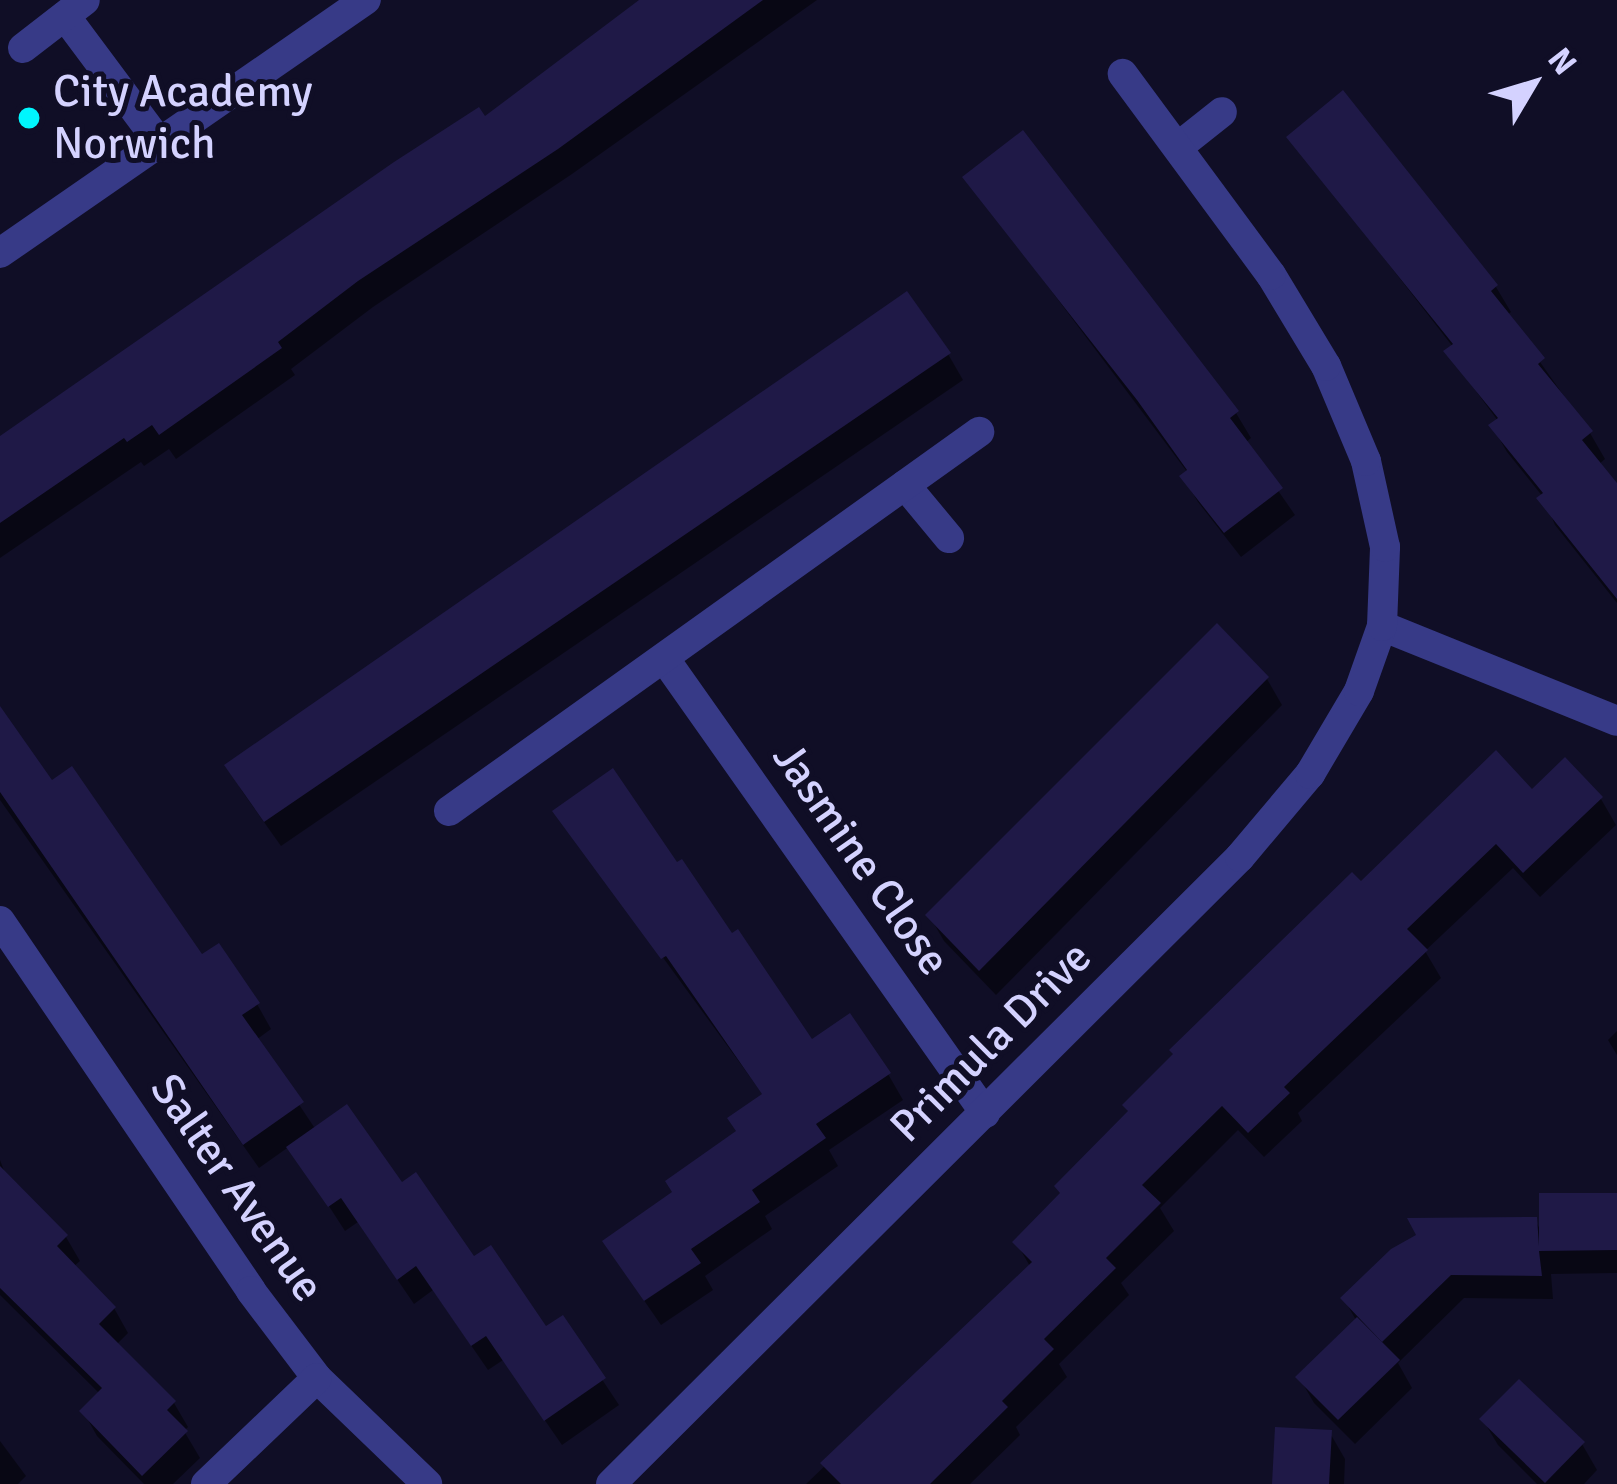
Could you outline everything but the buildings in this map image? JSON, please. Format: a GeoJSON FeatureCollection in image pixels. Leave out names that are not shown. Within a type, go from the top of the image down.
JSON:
{"type":"FeatureCollection","features":[{"type":"Feature","properties":{"kind":"street"},"geometry":{"type":"LineString","coordinates":[[0,253],[366,0]]}},
{"type":"Feature","properties":{"kind":"street"},"geometry":{"type":"LineString","coordinates":[[23,49],[75,8],[159,142]]}},
{"type":"Feature","properties":{"kind":"street","name":"Primula Drive"},"geometry":{"type":"LineString","coordinates":[[611,1484],[1240,857],[1310,774],[1359,691],[1382,626],[1385,547],[1366,461],[1342,404],[1270,274],[1124,74]]}},
{"type":"Feature","properties":{"kind":"street"},"geometry":{"type":"LineString","coordinates":[[1178,147],[1222,112]]}},
{"type":"Feature","properties":{"kind":"street"},"geometry":{"type":"LineString","coordinates":[[449,811],[979,432]]}},
{"type":"Feature","properties":{"kind":"street"},"geometry":{"type":"LineString","coordinates":[[905,485],[949,538]]}},
{"type":"Feature","properties":{"kind":"street"},"geometry":{"type":"LineString","coordinates":[[1382,626],[1617,721]]}},
{"type":"Feature","properties":{"kind":"street","name":"Jasmine Close"},"geometry":{"type":"LineString","coordinates":[[664,658],[985,1113]]}},
{"type":"Feature","properties":{"kind":"street","name":"Salter Avenue"},"geometry":{"type":"LineString","coordinates":[[0,921],[251,1291],[317,1378],[427,1484]]}},
{"type":"Feature","properties":{"kind":"street"},"geometry":{"type":"LineString","coordinates":[[206,1484],[317,1378]]}},
{"type":"Feature","properties":{"kind":"place","name":"City Academy Norwich"},"geometry":{"type":"Point","coordinates":[29,118]}}]}
